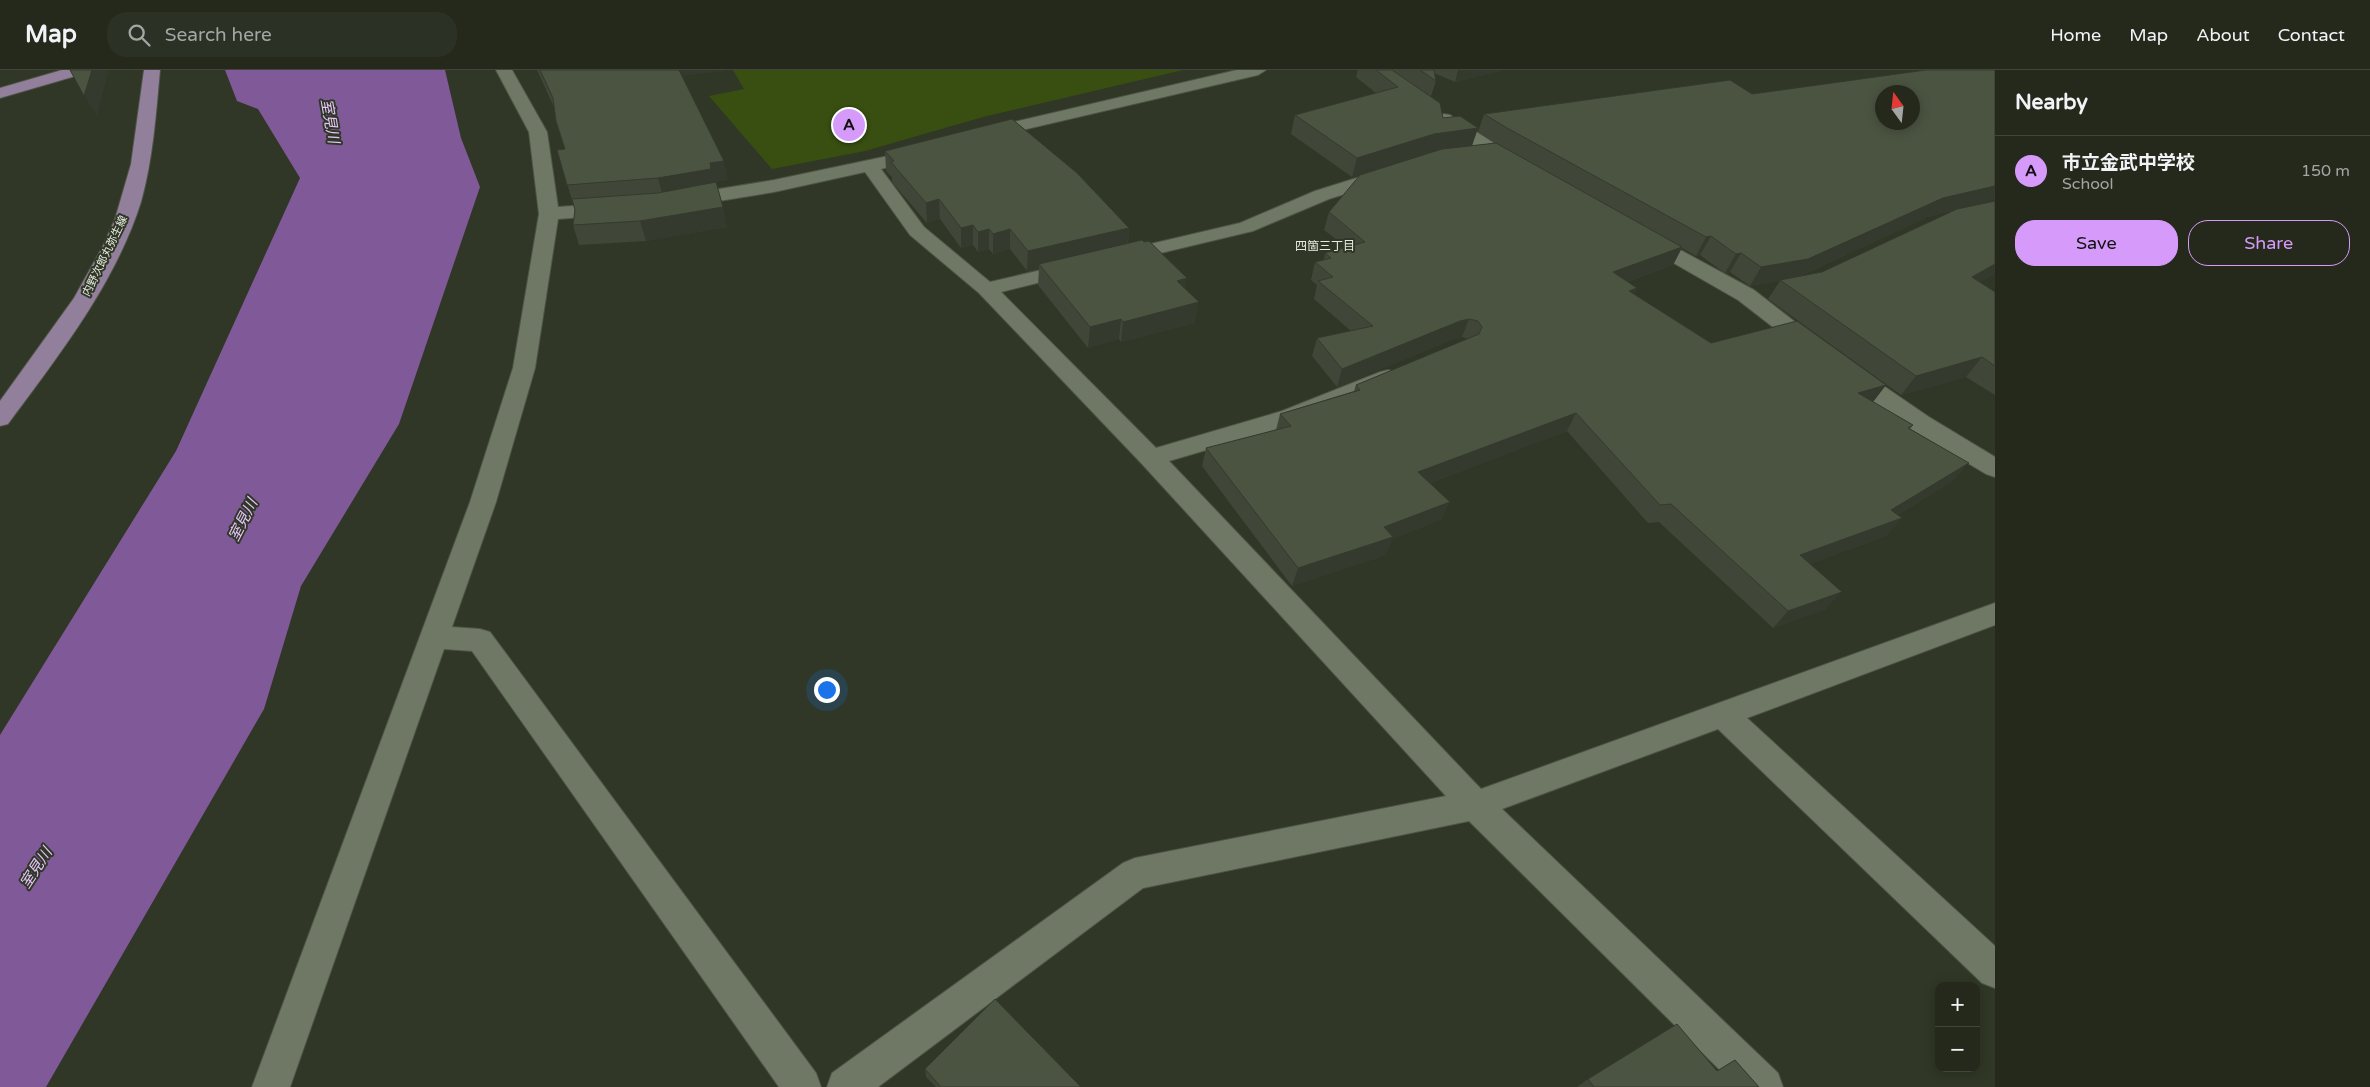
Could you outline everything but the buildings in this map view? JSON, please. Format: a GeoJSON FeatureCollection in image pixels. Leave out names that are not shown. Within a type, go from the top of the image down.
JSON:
{"type":"FeatureCollection","features":[{"type":"Feature","properties":{"kind":"main road"},"geometry":{"type":"LineString","coordinates":[[0,93],[80,70]]}},
{"type":"Feature","properties":{"kind":"main road","name":"内野次郎丸弥生線"},"geometry":{"type":"LineString","coordinates":[[0,418],[59,339],[90,291],[125,219],[137,178],[145,136],[152,70]]}},
{"type":"Feature","properties":{"kind":"street"},"geometry":{"type":"LineString","coordinates":[[271,1087],[483,502],[524,368],[549,214],[538,132],[504,70]]}},
{"type":"Feature","properties":{"kind":"street"},"geometry":{"type":"LineString","coordinates":[[971,138],[1016,125],[1258,70]]}},
{"type":"Feature","properties":{"kind":"street"},"geometry":{"type":"LineString","coordinates":[[1429,109],[1492,152],[1526,171]]}},
{"type":"Feature","properties":{"kind":"street"},"geometry":{"type":"LineString","coordinates":[[1463,156],[1492,152]]}},
{"type":"Feature","properties":{"kind":"street"},"geometry":{"type":"LineString","coordinates":[[663,205],[870,167],[907,156]]}},
{"type":"Feature","properties":{"kind":"street"},"geometry":{"type":"LineString","coordinates":[[870,167],[916,231],[986,289],[1151,458],[1474,805],[1764,1087]]}},
{"type":"Feature","properties":{"kind":"street"},"geometry":{"type":"LineString","coordinates":[[986,289],[1246,227],[1322,195],[1406,168]]}},
{"type":"Feature","properties":{"kind":"street"},"geometry":{"type":"LineString","coordinates":[[549,214],[634,207]]}},
{"type":"Feature","properties":{"kind":"street"},"geometry":{"type":"LineString","coordinates":[[1628,228],[1746,296],[1831,361],[1920,423],[1995,468]]}},
{"type":"Feature","properties":{"kind":"street"},"geometry":{"type":"LineString","coordinates":[[1746,296],[1774,290]]}},
{"type":"Feature","properties":{"kind":"street"},"geometry":{"type":"LineString","coordinates":[[1151,458],[1290,416],[1408,369]]}},
{"type":"Feature","properties":{"kind":"street"},"geometry":{"type":"LineString","coordinates":[[846,1087],[1135,874],[1474,805],[1995,614]]}},
{"type":"Feature","properties":{"kind":"street"},"geometry":{"type":"LineString","coordinates":[[434,637],[480,640],[802,1087]]}},
{"type":"Feature","properties":{"kind":"street"},"geometry":{"type":"LineString","coordinates":[[1722,714],[1995,970]]}},
{"type":"Feature","properties":{"kind":"green space"},"geometry":{"type":"Polygon","coordinates":[[[733,70],[1183,70],[983,117],[865,151],[772,169],[709,96],[744,89],[733,70]]]}},
{"type":"Feature","properties":{"kind":"water","name":"室見川"},"geometry":{"type":"Polygon","coordinates":[[[225,70],[445,70],[461,138],[480,187],[399,424],[301,586],[264,709],[46,1087],[0,1087],[0,735],[176,451],[300,178],[258,109],[237,101],[225,70]]]}},
{"type":"Feature","properties":{"kind":"place","name":"市立金武中学校"},"geometry":{"type":"Point","coordinates":[849,125]}},
{"type":"Feature","properties":{"kind":"district","name":"四箇三丁目"},"geometry":{"type":"Point","coordinates":[1325,246]}}]}
